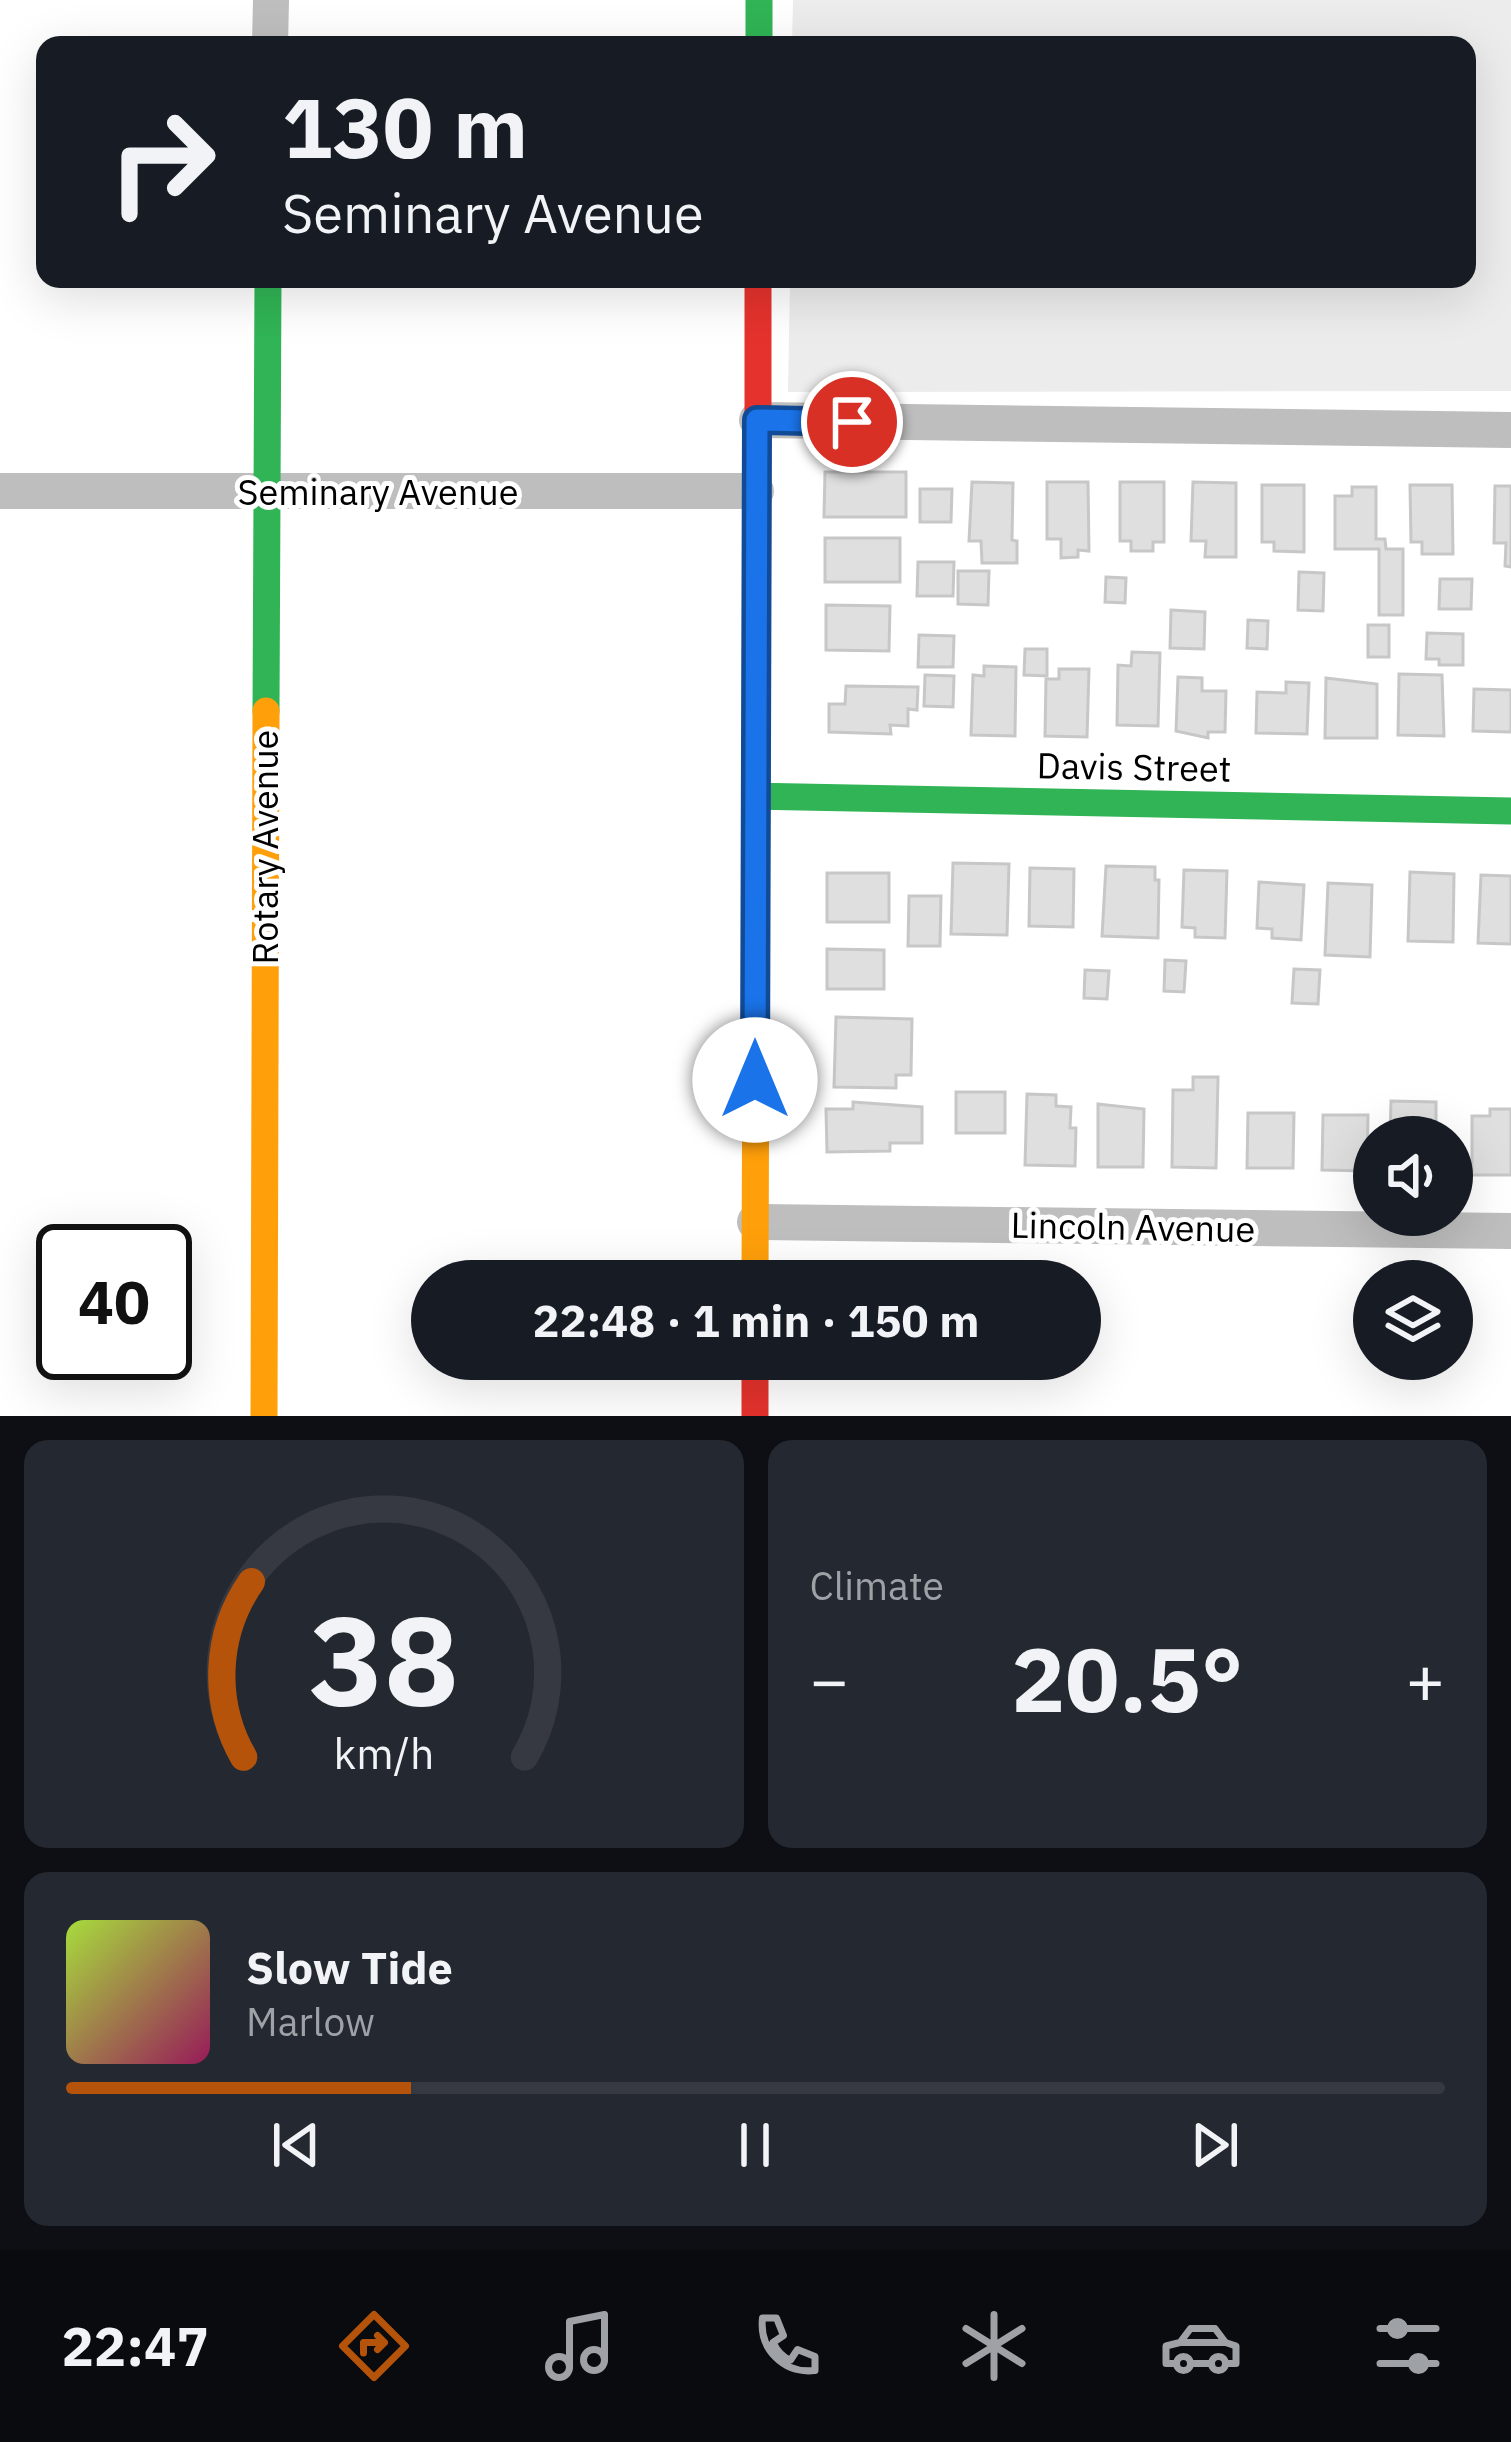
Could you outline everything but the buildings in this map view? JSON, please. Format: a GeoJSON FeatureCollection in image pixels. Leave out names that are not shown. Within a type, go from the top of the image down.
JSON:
{"type":"FeatureCollection","features":[{"type":"Feature","properties":{"kind":"street"},"geometry":{"type":"LineString","coordinates":[[270,36],[271,0]]}},
{"type":"Feature","properties":{"kind":"street"},"geometry":{"type":"LineString","coordinates":[[759,0],[759,36]]}},
{"type":"Feature","properties":{"kind":"street","name":"Rotary Avenue"},"geometry":{"type":"LineString","coordinates":[[264,1416],[268,288]]}},
{"type":"Feature","properties":{"kind":"street"},"geometry":{"type":"LineString","coordinates":[[754,1260],[758,288]]}},
{"type":"Feature","properties":{"kind":"street"},"geometry":{"type":"LineString","coordinates":[[757,420],[1511,430]]}},
{"type":"Feature","properties":{"kind":"street","name":"Seminary Avenue"},"geometry":{"type":"LineString","coordinates":[[0,491],[756,490]]}},
{"type":"Feature","properties":{"kind":"street","name":"Davis Street"},"geometry":{"type":"LineString","coordinates":[[755,796],[1511,811]]}},
{"type":"Feature","properties":{"kind":"street","name":"Lincoln Avenue"},"geometry":{"type":"LineString","coordinates":[[754,1222],[1511,1232]]}},
{"type":"Feature","properties":{"kind":"street"},"geometry":{"type":"LineString","coordinates":[[755,1380],[755,1416]]}},
{"type":"Feature","properties":{"kind":"shaded area"},"geometry":{"type":"Polygon","coordinates":[[[793,0],[1511,0],[1511,391],[788,392],[790,288],[1476,288],[1476,36],[792,36],[793,0]]]}},
{"type":"Feature","properties":{"kind":"traffic: fast"},"geometry":{"type":"LineString","coordinates":[[759,0],[759,36]]}},
{"type":"Feature","properties":{"kind":"traffic: fast"},"geometry":{"type":"LineString","coordinates":[[266,711],[268,288]]}},
{"type":"Feature","properties":{"kind":"traffic: fast"},"geometry":{"type":"LineString","coordinates":[[755,796],[1511,811]]}},
{"type":"Feature","properties":{"kind":"traffic: slow"},"geometry":{"type":"LineString","coordinates":[[755,1260],[758,436]]}},
{"type":"Feature","properties":{"kind":"traffic: slow"},"geometry":{"type":"LineString","coordinates":[[264,1416],[266,711]]}},
{"type":"Feature","properties":{"kind":"traffic: jam"},"geometry":{"type":"LineString","coordinates":[[758,288],[758,436]]}},
{"type":"Feature","properties":{"kind":"traffic: jam"},"geometry":{"type":"LineString","coordinates":[[755,1380],[755,1416]]}},
{"type":"Feature","properties":{"kind":"route"},"geometry":{"type":"LineString","coordinates":[[755,1080],[757,420],[852,422]]}}]}
